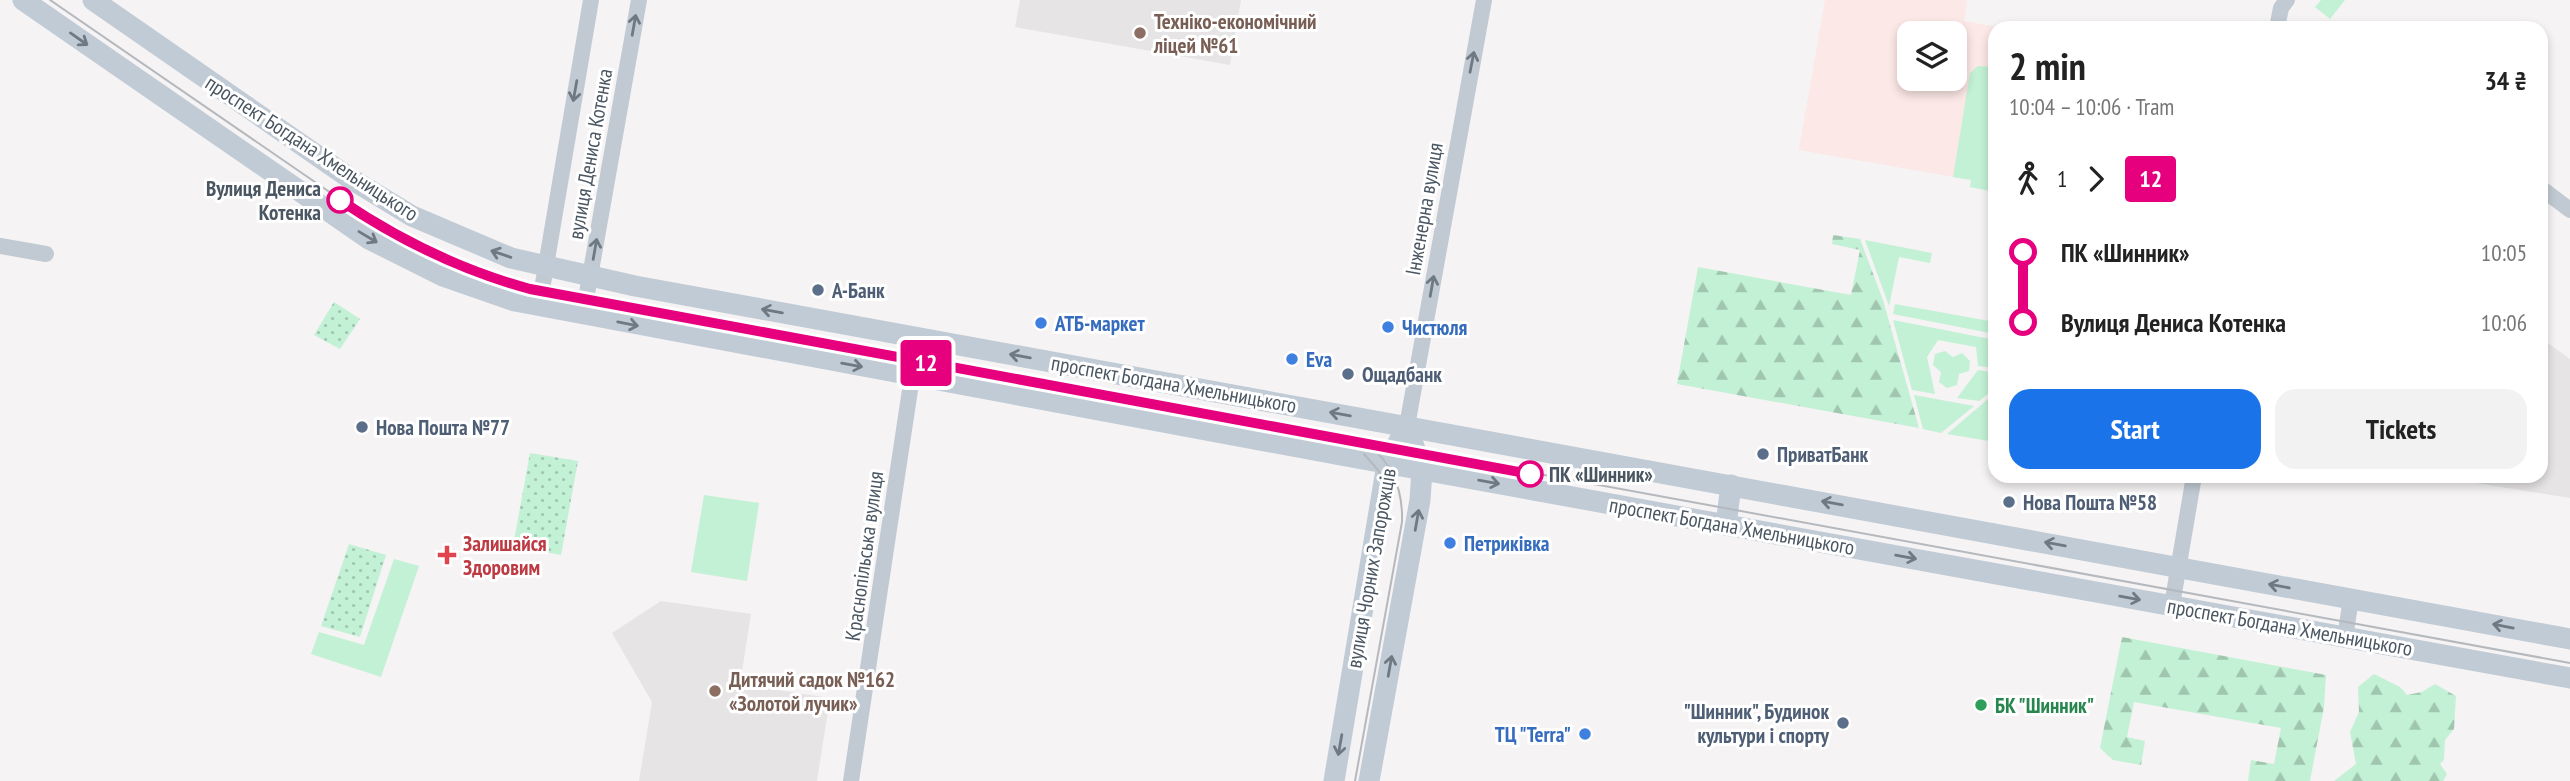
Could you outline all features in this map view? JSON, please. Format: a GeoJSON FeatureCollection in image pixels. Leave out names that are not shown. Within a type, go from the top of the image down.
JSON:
{"type":"FeatureCollection","features":[{"type":"Feature","properties":{"kind":"main road","name":"проспект Богдана Хмельницького"},"geometry":{"type":"LineString","coordinates":[[23,0],[369,239],[461,284],[539,307],[2570,678]]}},
{"type":"Feature","properties":{"kind":"main road","name":"проспект Богдана Хмельницького"},"geometry":{"type":"LineString","coordinates":[[93,0],[387,202],[461,239],[545,267],[2570,639]]}},
{"type":"Feature","properties":{"kind":"main road","name":"вулиця Чорних Запорожців"},"geometry":{"type":"LineString","coordinates":[[1334,781],[1387,464],[1407,426]]}},
{"type":"Feature","properties":{"kind":"main road","name":"вулиця Чорних Запорожців"},"geometry":{"type":"LineString","coordinates":[[1370,781],[1417,516],[1422,470],[1407,426]]}},
{"type":"Feature","properties":{"kind":"main road"},"geometry":{"type":"LineString","coordinates":[[1726,524],[1731,485]]}},
{"type":"Feature","properties":{"kind":"main road"},"geometry":{"type":"LineString","coordinates":[[1346,709],[1382,715]]}},
{"type":"Feature","properties":{"kind":"street","name":"вулиця Дениса Котенка"},"geometry":{"type":"LineString","coordinates":[[539,307],[591,0]]}},
{"type":"Feature","properties":{"kind":"street","name":"вулиця Дениса Котенка"},"geometry":{"type":"LineString","coordinates":[[583,316],[639,0]]}},
{"type":"Feature","properties":{"kind":"street","name":"Інженерна вулиця"},"geometry":{"type":"LineString","coordinates":[[1407,426],[1484,0]]}},
{"type":"Feature","properties":{"kind":"street"},"geometry":{"type":"LineString","coordinates":[[2278,21],[2282,3]]}},
{"type":"Feature","properties":{"kind":"street"},"geometry":{"type":"LineString","coordinates":[[2282,3],[2286,21]]}},
{"type":"Feature","properties":{"kind":"street"},"geometry":{"type":"LineString","coordinates":[[2548,193],[2570,210]]}},
{"type":"Feature","properties":{"kind":"street"},"geometry":{"type":"LineString","coordinates":[[0,246],[46,254]]}},
{"type":"Feature","properties":{"kind":"street","name":"Краснопільська вулиця"},"geometry":{"type":"LineString","coordinates":[[851,781],[918,337]]}},
{"type":"Feature","properties":{"kind":"street"},"geometry":{"type":"LineString","coordinates":[[2172,605],[2193,483]]}},
{"type":"Feature","properties":{"kind":"street"},"geometry":{"type":"LineString","coordinates":[[2345,637],[2351,599]]}},
{"type":"Feature","properties":{"kind":"shaded area","name":"Техніко-економічний ліцей №61"},"geometry":{"type":"Polygon","coordinates":[[[1020,0],[1241,0],[1230,65],[1015,27],[1020,0]]]}},
{"type":"Feature","properties":{"kind":"shaded area"},"geometry":{"type":"Polygon","coordinates":[[[1825,0],[1967,0],[1964,21],[1897,21],[1897,91],[1967,91],[1967,22],[1988,25],[1988,191],[1970,187],[1971,180],[1799,150],[1825,0]]]}},
{"type":"Feature","properties":{"kind":"shaded area"},"geometry":{"type":"Polygon","coordinates":[[[2548,343],[2570,359],[2570,498],[2476,483],[2548,483],[2548,343]]]}},
{"type":"Feature","properties":{"kind":"shaded area","name":"Дитячий садок №162 «Золотой лучик»"},"geometry":{"type":"Polygon","coordinates":[[[661,601],[751,614],[740,684],[830,698],[817,781],[639,781],[652,702],[612,633],[661,601]]]}},
{"type":"Feature","properties":{"kind":"green space"},"geometry":{"type":"Polygon","coordinates":[[[2321,0],[2345,0],[2330,19],[2315,7],[2321,0]]]}},
{"type":"Feature","properties":{"kind":"green space"},"geometry":{"type":"Polygon","coordinates":[[[1978,66],[1988,67],[1988,191],[1970,187],[1971,180],[1953,177],[1970,73],[1978,66]]]}},
{"type":"Feature","properties":{"kind":"green space"},"geometry":{"type":"Polygon","coordinates":[[[1833,235],[1860,239],[1883,300],[1919,428],[1677,384],[1698,267],[1851,295],[1860,250],[1832,244],[1833,235]]]}},
{"type":"Feature","properties":{"kind":"green space"},"geometry":{"type":"Polygon","coordinates":[[[1865,240],[1932,253],[1930,263],[1899,257],[1889,306],[1865,240]]]}},
{"type":"Feature","properties":{"kind":"green space"},"geometry":{"type":"Polygon","coordinates":[[[334,302],[360,319],[340,349],[314,335],[334,302]]]}},
{"type":"Feature","properties":{"kind":"green space"},"geometry":{"type":"Polygon","coordinates":[[[1895,304],[1988,321],[1988,333],[1893,314],[1895,304]]]}},
{"type":"Feature","properties":{"kind":"green space"},"geometry":{"type":"Polygon","coordinates":[[[1893,320],[1988,339],[1988,367],[1978,366],[1976,347],[1938,340],[1927,357],[1935,394],[1912,390],[1893,320]]]}},
{"type":"Feature","properties":{"kind":"green space"},"geometry":{"type":"Polygon","coordinates":[[[1945,351],[1953,357],[1962,353],[1970,361],[1969,371],[1959,374],[1957,385],[1947,388],[1939,382],[1941,372],[1933,365],[1935,354],[1945,351]]]}},
{"type":"Feature","properties":{"kind":"green space"},"geometry":{"type":"Polygon","coordinates":[[[1978,370],[1988,372],[1988,394],[1979,401],[1957,398],[1978,370]]]}},
{"type":"Feature","properties":{"kind":"green space"},"geometry":{"type":"Polygon","coordinates":[[[1914,395],[1974,406],[1941,433],[1923,429],[1914,395]]]}},
{"type":"Feature","properties":{"kind":"green space"},"geometry":{"type":"Polygon","coordinates":[[[1988,399],[1988,441],[1947,434],[1988,399]]]}},
{"type":"Feature","properties":{"kind":"green space"},"geometry":{"type":"Polygon","coordinates":[[[530,453],[578,461],[561,555],[513,546],[530,453]]]}},
{"type":"Feature","properties":{"kind":"green space"},"geometry":{"type":"Polygon","coordinates":[[[704,495],[759,503],[747,581],[691,572],[704,495]]]}},
{"type":"Feature","properties":{"kind":"green space"},"geometry":{"type":"Polygon","coordinates":[[[349,544],[386,555],[360,637],[321,626],[349,544]]]}},
{"type":"Feature","properties":{"kind":"green space"},"geometry":{"type":"Polygon","coordinates":[[[394,559],[419,566],[381,677],[311,654],[319,632],[364,645],[394,559]]]}},
{"type":"Feature","properties":{"kind":"green space"},"geometry":{"type":"Polygon","coordinates":[[[2122,637],[2326,675],[2324,707],[2310,781],[2248,781],[2251,760],[2274,764],[2281,728],[2134,702],[2127,737],[2145,741],[2141,765],[2113,760],[2100,748],[2122,637]]]}},
{"type":"Feature","properties":{"kind":"green space"},"geometry":{"type":"Polygon","coordinates":[[[2374,674],[2400,687],[2407,695],[2422,692],[2435,684],[2456,696],[2454,729],[2445,740],[2444,760],[2440,764],[2447,774],[2443,781],[2334,781],[2356,764],[2350,732],[2359,712],[2358,687],[2374,674]]]}},
{"type":"Feature","properties":{"kind":"tram line"},"geometry":{"type":"LineString","coordinates":[[50,0],[379,226],[443,259],[530,289],[2570,663]]}},
{"type":"Feature","properties":{"kind":"tram line","name":"12"},"geometry":{"type":"LineString","coordinates":[[340,200],[379,226],[443,259],[530,289],[1530,474]]}},
{"type":"Feature","properties":{"kind":"tram line"},"geometry":{"type":"LineString","coordinates":[[1355,781],[1402,522],[1401,500],[1395,480],[1385,462],[1370,446]]}},
{"type":"Feature","properties":{"kind":"tram line"},"geometry":{"type":"LineString","coordinates":[[1364,454],[1378,470],[1390,494]]}},
{"type":"Feature","properties":{"kind":"place","name":"Техніко-економічний ліцей №61"},"geometry":{"type":"Point","coordinates":[1140,33]}},
{"type":"Feature","properties":{"kind":"place","name":"Вулиця Дениса Котенка"},"geometry":{"type":"Point","coordinates":[340,200]}},
{"type":"Feature","properties":{"kind":"place","name":"А-Банк"},"geometry":{"type":"Point","coordinates":[818,290]}},
{"type":"Feature","properties":{"kind":"place","name":"АТБ-маркет"},"geometry":{"type":"Point","coordinates":[1041,323]}},
{"type":"Feature","properties":{"kind":"place","name":"Чистюля"},"geometry":{"type":"Point","coordinates":[1388,327]}},
{"type":"Feature","properties":{"kind":"place","name":"Eva"},"geometry":{"type":"Point","coordinates":[1292,359]}},
{"type":"Feature","properties":{"kind":"place","name":"Ощадбанк"},"geometry":{"type":"Point","coordinates":[1348,374]}},
{"type":"Feature","properties":{"kind":"place","name":"Нова Пошта №77"},"geometry":{"type":"Point","coordinates":[362,427]}},
{"type":"Feature","properties":{"kind":"place","name":"ПриватБанк"},"geometry":{"type":"Point","coordinates":[1763,454]}},
{"type":"Feature","properties":{"kind":"place","name":"ПК «Шинник»"},"geometry":{"type":"Point","coordinates":[1530,474]}},
{"type":"Feature","properties":{"kind":"place","name":"Нова Пошта №58"},"geometry":{"type":"Point","coordinates":[2009,502]}},
{"type":"Feature","properties":{"kind":"place","name":"Петриківка"},"geometry":{"type":"Point","coordinates":[1450,543]}},
{"type":"Feature","properties":{"kind":"place","name":"Залишайся Здоровим"},"geometry":{"type":"Point","coordinates":[447,555]}},
{"type":"Feature","properties":{"kind":"place","name":"Дитячий садок №162 «Золотой лучик»"},"geometry":{"type":"Point","coordinates":[715,691]}},
{"type":"Feature","properties":{"kind":"place","name":"БК \"Шинник\""},"geometry":{"type":"Point","coordinates":[1981,705]}},
{"type":"Feature","properties":{"kind":"place","name":"\"Шинник\", Будинок культури і спорту"},"geometry":{"type":"Point","coordinates":[1843,723]}},
{"type":"Feature","properties":{"kind":"place","name":"ТЦ \"Terra\""},"geometry":{"type":"Point","coordinates":[1585,734]}}]}
